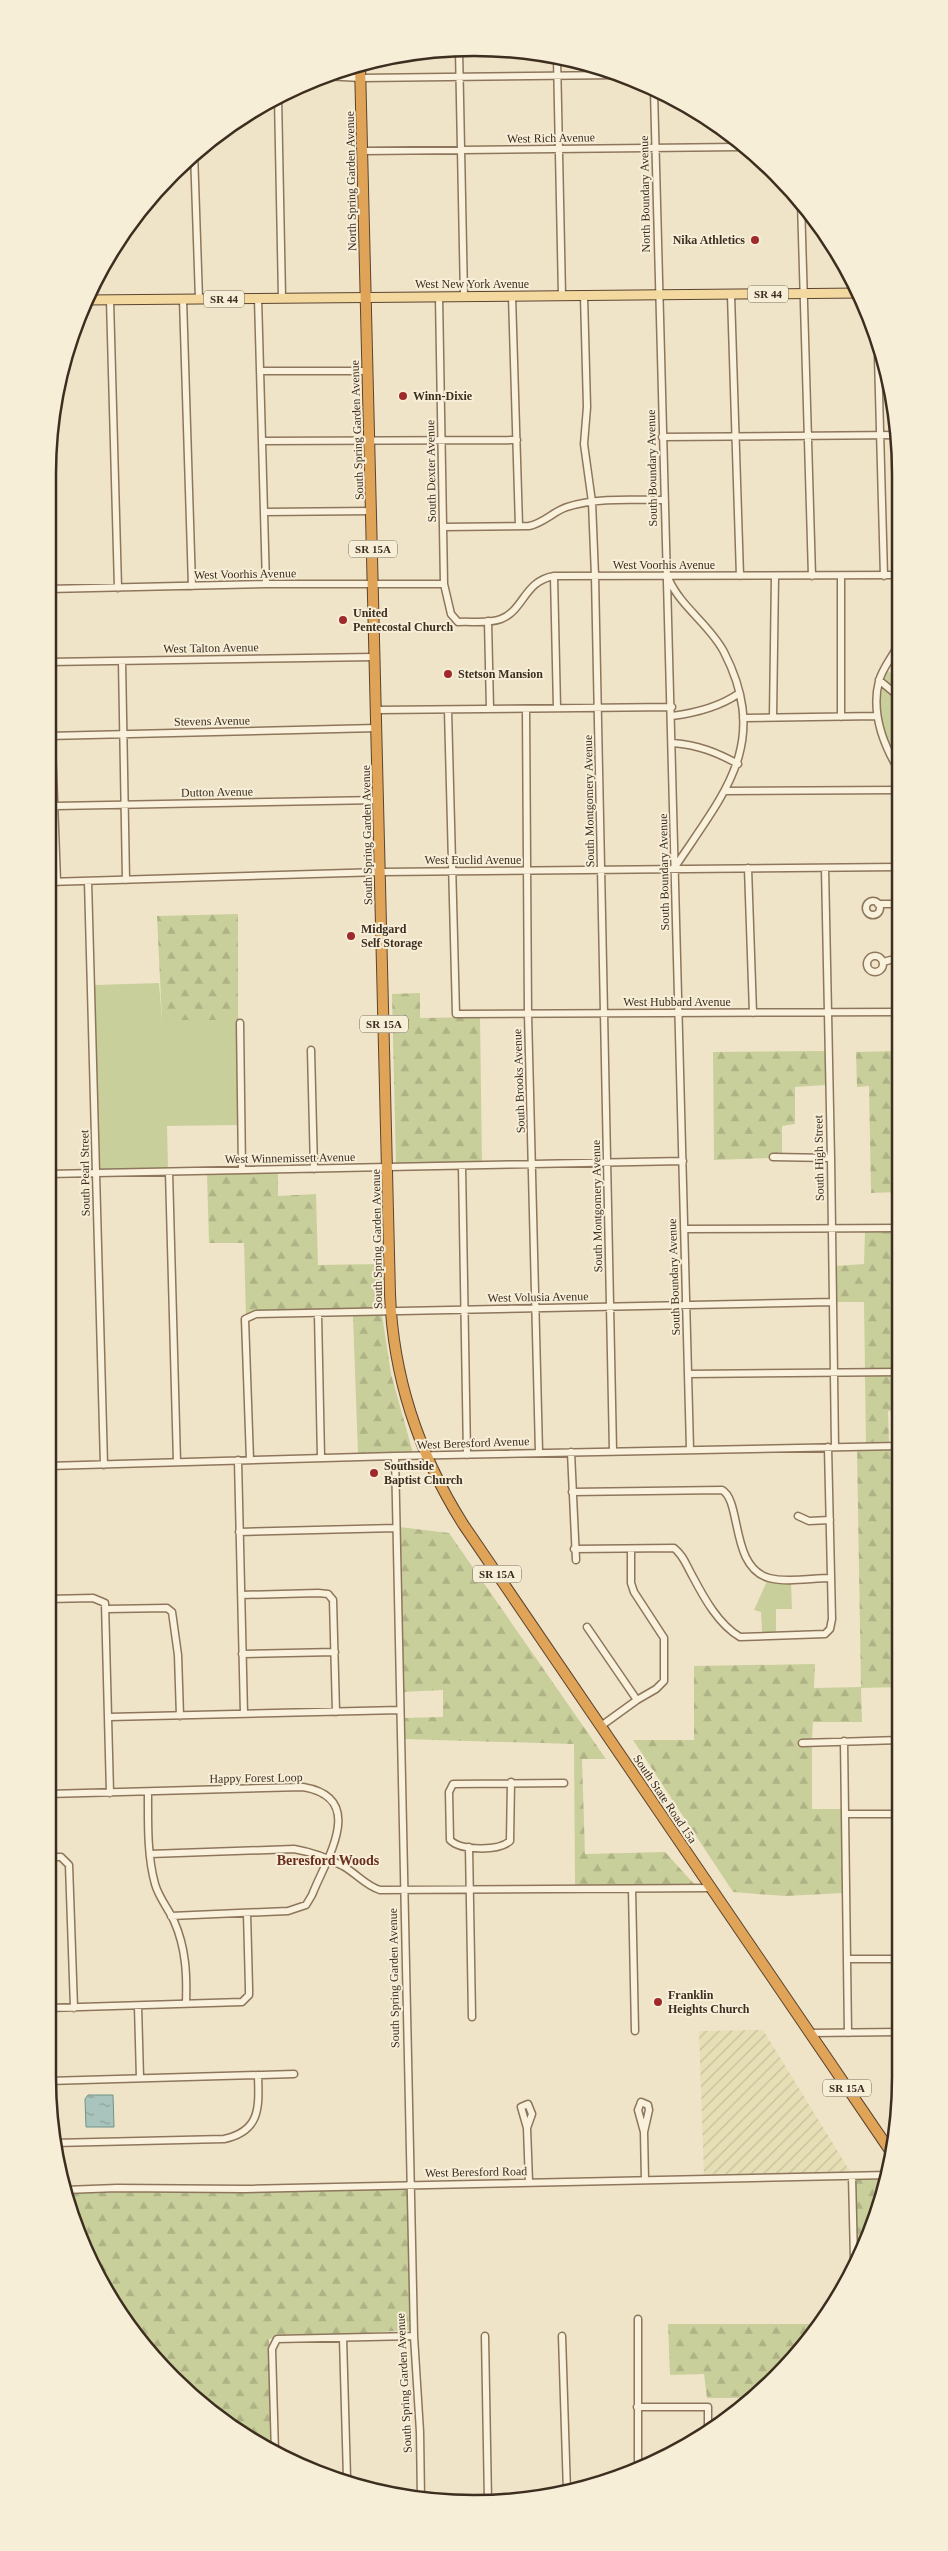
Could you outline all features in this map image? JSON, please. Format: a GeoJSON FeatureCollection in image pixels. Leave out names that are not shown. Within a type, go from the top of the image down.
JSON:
{"type":"FeatureCollection","features":[{"type":"Feature","properties":{"kind":"highway","name":"North Spring Garden Avenue"},"geometry":{"type":"LineString","coordinates":[[361,72],[366,298]]}},
{"type":"Feature","properties":{"kind":"highway","name":"South Spring Garden Avenue"},"geometry":{"type":"LineString","coordinates":[[366,298],[391,1312],[402,1385],[412,1421],[426,1456]]}},
{"type":"Feature","properties":{"kind":"highway","name":"South State Road 15a"},"geometry":{"type":"LineString","coordinates":[[426,1456],[463,1524],[886,2145]]}},
{"type":"Feature","properties":{"kind":"main road","name":"West New York Avenue"},"geometry":{"type":"LineString","coordinates":[[94,300],[851,293]]}},
{"type":"Feature","properties":{"kind":"street"},"geometry":{"type":"LineString","coordinates":[[459,57],[464,297]]}},
{"type":"Feature","properties":{"kind":"street"},"geometry":{"type":"LineString","coordinates":[[557,65],[562,296]]}},
{"type":"Feature","properties":{"kind":"street"},"geometry":{"type":"LineString","coordinates":[[343,77],[598,75]]}},
{"type":"Feature","properties":{"kind":"street","name":"North Boundary Avenue"},"geometry":{"type":"LineString","coordinates":[[654,97],[660,295]]}},
{"type":"Feature","properties":{"kind":"street"},"geometry":{"type":"LineString","coordinates":[[278,105],[282,298]]}},
{"type":"Feature","properties":{"kind":"street","name":"West Rich Avenue"},"geometry":{"type":"LineString","coordinates":[[363,151],[733,147]]}},
{"type":"Feature","properties":{"kind":"street"},"geometry":{"type":"LineString","coordinates":[[194,164],[199,299]]}},
{"type":"Feature","properties":{"kind":"street"},"geometry":{"type":"LineString","coordinates":[[801,216],[812,576]]}},
{"type":"Feature","properties":{"kind":"street"},"geometry":{"type":"LineString","coordinates":[[731,294],[740,576]]}},
{"type":"Feature","properties":{"kind":"street","name":"South Boundary Avenue"},"geometry":{"type":"LineString","coordinates":[[660,295],[662,437],[673,743],[690,1449]]}},
{"type":"Feature","properties":{"kind":"street"},"geometry":{"type":"LineString","coordinates":[[512,296],[519,526]]}},
{"type":"Feature","properties":{"kind":"street","name":"South Montgomery Avenue"},"geometry":{"type":"LineString","coordinates":[[584,296],[587,407],[584,444],[592,502],[595,576],[613,1451]]}},
{"type":"Feature","properties":{"kind":"street","name":"South Dexter Avenue"},"geometry":{"type":"LineString","coordinates":[[439,297],[444,584],[451,615]]}},
{"type":"Feature","properties":{"kind":"street"},"geometry":{"type":"LineString","coordinates":[[258,298],[266,584]]}},
{"type":"Feature","properties":{"kind":"street"},"geometry":{"type":"LineString","coordinates":[[183,299],[192,586]]}},
{"type":"Feature","properties":{"kind":"street"},"geometry":{"type":"LineString","coordinates":[[110,300],[118,588]]}},
{"type":"Feature","properties":{"kind":"street"},"geometry":{"type":"LineString","coordinates":[[878,368],[884,576]]}},
{"type":"Feature","properties":{"kind":"street"},"geometry":{"type":"LineString","coordinates":[[260,371],[368,371]]}},
{"type":"Feature","properties":{"kind":"street"},"geometry":{"type":"LineString","coordinates":[[662,437],[890,435]]}},
{"type":"Feature","properties":{"kind":"street"},"geometry":{"type":"LineString","coordinates":[[262,441],[517,440]]}},
{"type":"Feature","properties":{"kind":"street"},"geometry":{"type":"LineString","coordinates":[[443,527],[537,524],[565,507],[592,502],[664,500]]}},
{"type":"Feature","properties":{"kind":"street"},"geometry":{"type":"LineString","coordinates":[[264,512],[372,511]]}},
{"type":"Feature","properties":{"kind":"street"},"geometry":{"type":"LineString","coordinates":[[554,576],[557,708]]}},
{"type":"Feature","properties":{"kind":"street","name":"West Voorhis Avenue"},"geometry":{"type":"LineString","coordinates":[[451,615],[458,622],[502,619],[509,614],[534,583],[554,576],[892,576]]}},
{"type":"Feature","properties":{"kind":"street"},"geometry":{"type":"LineString","coordinates":[[668,576],[676,594],[723,651],[738,694],[743,718],[738,764],[725,792],[675,868]]}},
{"type":"Feature","properties":{"kind":"street"},"geometry":{"type":"LineString","coordinates":[[773,717],[775,576]]}},
{"type":"Feature","properties":{"kind":"street"},"geometry":{"type":"LineString","coordinates":[[841,576],[841,716]]}},
{"type":"Feature","properties":{"kind":"street","name":"West Voorhis Avenue"},"geometry":{"type":"LineString","coordinates":[[56,589],[266,584],[444,584]]}},
{"type":"Feature","properties":{"kind":"street"},"geometry":{"type":"LineString","coordinates":[[488,621],[490,709]]}},
{"type":"Feature","properties":{"kind":"street"},"geometry":{"type":"LineString","coordinates":[[892,656],[879,680],[877,716],[886,750],[892,758]]}},
{"type":"Feature","properties":{"kind":"street","name":"West Talton Avenue"},"geometry":{"type":"LineString","coordinates":[[56,662],[375,657]]}},
{"type":"Feature","properties":{"kind":"street"},"geometry":{"type":"LineString","coordinates":[[122,661],[126,880]]}},
{"type":"Feature","properties":{"kind":"street"},"geometry":{"type":"LineString","coordinates":[[879,680],[892,691]]}},
{"type":"Feature","properties":{"kind":"street"},"geometry":{"type":"LineString","coordinates":[[672,716],[708,708],[729,700],[738,694]]}},
{"type":"Feature","properties":{"kind":"street"},"geometry":{"type":"LineString","coordinates":[[377,710],[672,707]]}},
{"type":"Feature","properties":{"kind":"street","name":"South Brooks Avenue"},"geometry":{"type":"LineString","coordinates":[[526,709],[528,1014],[534,1164],[540,1452]]}},
{"type":"Feature","properties":{"kind":"street"},"geometry":{"type":"LineString","coordinates":[[448,710],[452,872]]}},
{"type":"Feature","properties":{"kind":"street"},"geometry":{"type":"LineString","coordinates":[[743,718],[877,716]]}},
{"type":"Feature","properties":{"kind":"street","name":"Stevens Avenue"},"geometry":{"type":"LineString","coordinates":[[56,736],[377,728]]}},
{"type":"Feature","properties":{"kind":"street"},"geometry":{"type":"LineString","coordinates":[[673,743],[695,744],[717,752],[738,764]]}},
{"type":"Feature","properties":{"kind":"street"},"geometry":{"type":"LineString","coordinates":[[725,792],[892,790]]}},
{"type":"Feature","properties":{"kind":"street","name":"Dutton Avenue"},"geometry":{"type":"LineString","coordinates":[[56,806],[379,800]]}},
{"type":"Feature","properties":{"kind":"street"},"geometry":{"type":"LineString","coordinates":[[56,844],[57,882]]}},
{"type":"Feature","properties":{"kind":"street","name":"West Euclid Avenue"},"geometry":{"type":"LineString","coordinates":[[57,882],[381,872],[892,867]]}},
{"type":"Feature","properties":{"kind":"street"},"geometry":{"type":"LineString","coordinates":[[748,868],[753,1013]]}},
{"type":"Feature","properties":{"kind":"street","name":"South High Street"},"geometry":{"type":"LineString","coordinates":[[631,1549],[674,1548],[683,1555],[693,1577],[728,1631],[740,1637],[825,1634],[830,1629],[833,1375],[830,1229],[831,1158],[824,868]]}},
{"type":"Feature","properties":{"kind":"street","name":"West Hubbard Avenue"},"geometry":{"type":"LineString","coordinates":[[452,872],[456,1014],[892,1012]]}},
{"type":"Feature","properties":{"kind":"street","name":"South Pearl Street"},"geometry":{"type":"LineString","coordinates":[[88,881],[104,1465]]}},
{"type":"Feature","properties":{"kind":"street"},"geometry":{"type":"LineString","coordinates":[[878,904],[892,904]]}},
{"type":"Feature","properties":{"kind":"street"},"geometry":{"type":"LineString","coordinates":[[883,962],[892,960]]}},
{"type":"Feature","properties":{"kind":"street"},"geometry":{"type":"LineString","coordinates":[[240,1023],[242,1170]]}},
{"type":"Feature","properties":{"kind":"street"},"geometry":{"type":"LineString","coordinates":[[311,1050],[314,1169]]}},
{"type":"Feature","properties":{"kind":"street"},"geometry":{"type":"LineString","coordinates":[[773,1157],[831,1158]]}},
{"type":"Feature","properties":{"kind":"street","name":"West Winnemissett Avenue"},"geometry":{"type":"LineString","coordinates":[[56,1174],[683,1161]]}},
{"type":"Feature","properties":{"kind":"street"},"geometry":{"type":"LineString","coordinates":[[462,1166],[467,1455]]}},
{"type":"Feature","properties":{"kind":"street"},"geometry":{"type":"LineString","coordinates":[[169,1172],[177,1462]]}},
{"type":"Feature","properties":{"kind":"street"},"geometry":{"type":"LineString","coordinates":[[684,1229],[892,1228]]}},
{"type":"Feature","properties":{"kind":"street","name":"West Volusia Avenue"},"geometry":{"type":"LineString","coordinates":[[250,1460],[246,1319],[256,1314],[832,1302]]}},
{"type":"Feature","properties":{"kind":"street"},"geometry":{"type":"LineString","coordinates":[[318,1314],[321,1458]]}},
{"type":"Feature","properties":{"kind":"street"},"geometry":{"type":"LineString","coordinates":[[688,1374],[833,1375],[892,1372]]}},
{"type":"Feature","properties":{"kind":"street","name":"West Beresford Avenue"},"geometry":{"type":"LineString","coordinates":[[56,1466],[540,1452],[892,1446]]}},
{"type":"Feature","properties":{"kind":"street"},"geometry":{"type":"LineString","coordinates":[[571,1452],[576,1560]]}},
{"type":"Feature","properties":{"kind":"street","name":"South Spring Garden Avenue"},"geometry":{"type":"LineString","coordinates":[[395,1456],[414,2336],[420,2432],[421,2491]]}},
{"type":"Feature","properties":{"kind":"street"},"geometry":{"type":"LineString","coordinates":[[238,1460],[244,1714]]}},
{"type":"Feature","properties":{"kind":"street"},"geometry":{"type":"LineString","coordinates":[[572,1492],[722,1490],[729,1497],[740,1546],[760,1574],[773,1579],[831,1578]]}},
{"type":"Feature","properties":{"kind":"street"},"geometry":{"type":"LineString","coordinates":[[798,1516],[809,1521],[830,1520]]}},
{"type":"Feature","properties":{"kind":"street"},"geometry":{"type":"LineString","coordinates":[[239,1532],[396,1528]]}},
{"type":"Feature","properties":{"kind":"street"},"geometry":{"type":"LineString","coordinates":[[574,1549],[631,1549],[631,1583],[634,1592],[664,1638],[664,1681],[656,1689],[601,1726]]}},
{"type":"Feature","properties":{"kind":"street"},"geometry":{"type":"LineString","coordinates":[[241,1595],[328,1594],[334,1600],[336,1712]]}},
{"type":"Feature","properties":{"kind":"street"},"geometry":{"type":"LineString","coordinates":[[56,1599],[93,1598],[105,1603],[110,1793]]}},
{"type":"Feature","properties":{"kind":"street"},"geometry":{"type":"LineString","coordinates":[[106,1609],[166,1608],[172,1612],[175,1622],[180,1716]]}},
{"type":"Feature","properties":{"kind":"street"},"geometry":{"type":"LineString","coordinates":[[587,1626],[637,1700]]}},
{"type":"Feature","properties":{"kind":"street"},"geometry":{"type":"LineString","coordinates":[[242,1654],[335,1652]]}},
{"type":"Feature","properties":{"kind":"street"},"geometry":{"type":"LineString","coordinates":[[109,1717],[400,1710]]}},
{"type":"Feature","properties":{"kind":"street"},"geometry":{"type":"LineString","coordinates":[[802,1743],[892,1740]]}},
{"type":"Feature","properties":{"kind":"street"},"geometry":{"type":"LineString","coordinates":[[844,1741],[848,2033]]}},
{"type":"Feature","properties":{"kind":"street"},"geometry":{"type":"LineString","coordinates":[[511,1782],[510,1841],[500,1847],[469,1847],[454,1844],[448,1835],[450,1787],[459,1783],[511,1782],[564,1783]]}},
{"type":"Feature","properties":{"kind":"street","name":"Happy Forest Loop"},"geometry":{"type":"LineString","coordinates":[[56,1794],[295,1787],[321,1791],[329,1798],[339,1819],[340,1828],[306,1905],[288,1911],[171,1916]]}},
{"type":"Feature","properties":{"kind":"street"},"geometry":{"type":"LineString","coordinates":[[148,1792],[151,1867],[158,1895],[171,1916],[184,1948],[186,2004]]}},
{"type":"Feature","properties":{"kind":"street"},"geometry":{"type":"LineString","coordinates":[[846,1814],[892,1814]]}},
{"type":"Feature","properties":{"kind":"street"},"geometry":{"type":"LineString","coordinates":[[469,1847],[472,2017]]}},
{"type":"Feature","properties":{"kind":"street"},"geometry":{"type":"LineString","coordinates":[[150,1854],[294,1849],[311,1852],[342,1866],[373,1888],[405,1892],[711,1888]]}},
{"type":"Feature","properties":{"kind":"street"},"geometry":{"type":"LineString","coordinates":[[56,1857],[61,1857],[69,1865],[74,2008]]}},
{"type":"Feature","properties":{"kind":"street"},"geometry":{"type":"LineString","coordinates":[[632,1889],[636,2031]]}},
{"type":"Feature","properties":{"kind":"street"},"geometry":{"type":"LineString","coordinates":[[56,2008],[230,2003],[246,2000],[249,1988],[247,1913]]}},
{"type":"Feature","properties":{"kind":"street"},"geometry":{"type":"LineString","coordinates":[[847,1959],[892,1958]]}},
{"type":"Feature","properties":{"kind":"street"},"geometry":{"type":"LineString","coordinates":[[138,2006],[140,2078]]}},
{"type":"Feature","properties":{"kind":"street"},"geometry":{"type":"LineString","coordinates":[[810,2033],[892,2032]]}},
{"type":"Feature","properties":{"kind":"street"},"geometry":{"type":"LineString","coordinates":[[56,2081],[294,2074]]}},
{"type":"Feature","properties":{"kind":"street"},"geometry":{"type":"LineString","coordinates":[[62,2143],[224,2139],[235,2137],[249,2127],[257,2113],[259,2106],[258,2075]]}},
{"type":"Feature","properties":{"kind":"street"},"geometry":{"type":"LineString","coordinates":[[527,2128],[529,2182]]}},
{"type":"Feature","properties":{"kind":"street"},"geometry":{"type":"LineString","coordinates":[[644,2132],[645,2180]]}},
{"type":"Feature","properties":{"kind":"street","name":"West Beresford Road"},"geometry":{"type":"LineString","coordinates":[[72,2190],[880,2175]]}},
{"type":"Feature","properties":{"kind":"street"},"geometry":{"type":"LineString","coordinates":[[852,2176],[854,2251]]}},
{"type":"Feature","properties":{"kind":"street"},"geometry":{"type":"LineString","coordinates":[[638,2319],[638,2461]]}},
{"type":"Feature","properties":{"kind":"street"},"geometry":{"type":"LineString","coordinates":[[275,2444],[272,2349],[277,2339],[414,2336]]}},
{"type":"Feature","properties":{"kind":"street"},"geometry":{"type":"LineString","coordinates":[[485,2336],[488,2494]]}},
{"type":"Feature","properties":{"kind":"street"},"geometry":{"type":"LineString","coordinates":[[562,2336],[567,2484]]}},
{"type":"Feature","properties":{"kind":"street"},"geometry":{"type":"LineString","coordinates":[[343,2338],[347,2475]]}},
{"type":"Feature","properties":{"kind":"street"},"geometry":{"type":"LineString","coordinates":[[637,2407],[708,2407],[708,2423]]}},
{"type":"Feature","properties":{"kind":"shaded area"},"geometry":{"type":"Polygon","coordinates":[[[763,2030],[851,2173],[704,2176],[699,2031],[763,2030]]]}},
{"type":"Feature","properties":{"kind":"green space"},"geometry":{"type":"Polygon","coordinates":[[[887,670],[892,674],[892,754],[885,742],[882,730],[881,703],[887,670]]]}},
{"type":"Feature","properties":{"kind":"green space"},"geometry":{"type":"Polygon","coordinates":[[[238,914],[238,1020],[162,1020],[157,916],[238,914]]]}},
{"type":"Feature","properties":{"kind":"green space"},"geometry":{"type":"Polygon","coordinates":[[[159,983],[162,1020],[238,1020],[239,1125],[167,1126],[168,1169],[99,1170],[94,985],[159,983]]]}},
{"type":"Feature","properties":{"kind":"green space"},"geometry":{"type":"Polygon","coordinates":[[[420,993],[420,1018],[480,1017],[482,1163],[396,1164],[392,994],[420,993]]]}},
{"type":"Feature","properties":{"kind":"green space"},"geometry":{"type":"Polygon","coordinates":[[[825,1051],[826,1085],[795,1087],[795,1124],[782,1126],[782,1154],[771,1154],[771,1158],[714,1160],[713,1052],[825,1051]]]}},
{"type":"Feature","properties":{"kind":"green space"},"geometry":{"type":"Polygon","coordinates":[[[892,1051],[892,1192],[871,1193],[869,1086],[857,1087],[856,1052],[892,1051]]]}},
{"type":"Feature","properties":{"kind":"green space"},"geometry":{"type":"Polygon","coordinates":[[[278,1172],[278,1196],[316,1194],[318,1265],[380,1264],[382,1309],[246,1316],[244,1243],[209,1243],[207,1174],[278,1172]]]}},
{"type":"Feature","properties":{"kind":"green space"},"geometry":{"type":"Polygon","coordinates":[[[865,1231],[892,1231],[892,1370],[865,1371],[864,1302],[835,1302],[835,1266],[864,1264],[865,1231]]]}},
{"type":"Feature","properties":{"kind":"green space"},"geometry":{"type":"Polygon","coordinates":[[[382,1315],[391,1374],[413,1453],[358,1454],[353,1316],[382,1315]]]}},
{"type":"Feature","properties":{"kind":"green space"},"geometry":{"type":"Polygon","coordinates":[[[892,1375],[892,1411],[888,1411],[889,1443],[866,1444],[865,1376],[892,1375]]]}},
{"type":"Feature","properties":{"kind":"green space"},"geometry":{"type":"Polygon","coordinates":[[[857,1449],[892,1449],[892,1687],[861,1688],[862,1722],[813,1722],[812,1739],[799,1740],[800,1746],[812,1744],[812,1809],[843,1809],[844,1893],[785,1896],[733,1892],[633,1740],[694,1740],[694,1666],[815,1664],[814,1688],[861,1687],[857,1449]]]}},
{"type":"Feature","properties":{"kind":"green space"},"geometry":{"type":"Polygon","coordinates":[[[399,1527],[449,1533],[606,1759],[582,1759],[585,1854],[665,1852],[695,1885],[575,1887],[574,1744],[403,1739],[403,1718],[443,1717],[443,1690],[402,1692],[399,1527]]]}},
{"type":"Feature","properties":{"kind":"green space"},"geometry":{"type":"Polygon","coordinates":[[[767,1581],[791,1582],[792,1609],[776,1609],[776,1632],[762,1632],[761,1612],[754,1610],[767,1581]]]}},
{"type":"Feature","properties":{"kind":"green space"},"geometry":{"type":"Polygon","coordinates":[[[854,2178],[880,2178],[870,2211],[856,2247],[854,2178]]]}},
{"type":"Feature","properties":{"kind":"green space"},"geometry":{"type":"Polygon","coordinates":[[[409,2187],[411,2330],[331,2335],[276,2335],[274,2338],[269,2339],[272,2443],[242,2424],[199,2391],[160,2352],[143,2331],[112,2286],[99,2262],[72,2193],[409,2187]]]}},
{"type":"Feature","properties":{"kind":"green space"},"geometry":{"type":"Polygon","coordinates":[[[668,2324],[810,2324],[788,2352],[740,2398],[707,2398],[704,2374],[670,2375],[668,2324]]]}},
{"type":"Feature","properties":{"kind":"water"},"geometry":{"type":"Polygon","coordinates":[[[88,2095],[113,2095],[114,2127],[86,2127],[85,2099],[88,2095]]]}},
{"type":"Feature","properties":{"kind":"place","name":"Nika Athletics"},"geometry":{"type":"Point","coordinates":[755,240]}},
{"type":"Feature","properties":{"kind":"place","name":"Winn-Dixie"},"geometry":{"type":"Point","coordinates":[403,396]}},
{"type":"Feature","properties":{"kind":"place","name":"United Pentecostal Church"},"geometry":{"type":"Point","coordinates":[343,620]}},
{"type":"Feature","properties":{"kind":"place","name":"Stetson Mansion"},"geometry":{"type":"Point","coordinates":[448,674]}},
{"type":"Feature","properties":{"kind":"place","name":"Midgard Self Storage"},"geometry":{"type":"Point","coordinates":[351,936]}},
{"type":"Feature","properties":{"kind":"place","name":"Southside Baptist Church"},"geometry":{"type":"Point","coordinates":[374,1473]}},
{"type":"Feature","properties":{"kind":"place","name":"Franklin Heights Church"},"geometry":{"type":"Point","coordinates":[658,2002]}},
{"type":"Feature","properties":{"kind":"district","name":"Beresford Woods"},"geometry":{"type":"Point","coordinates":[328,1860]}}]}
